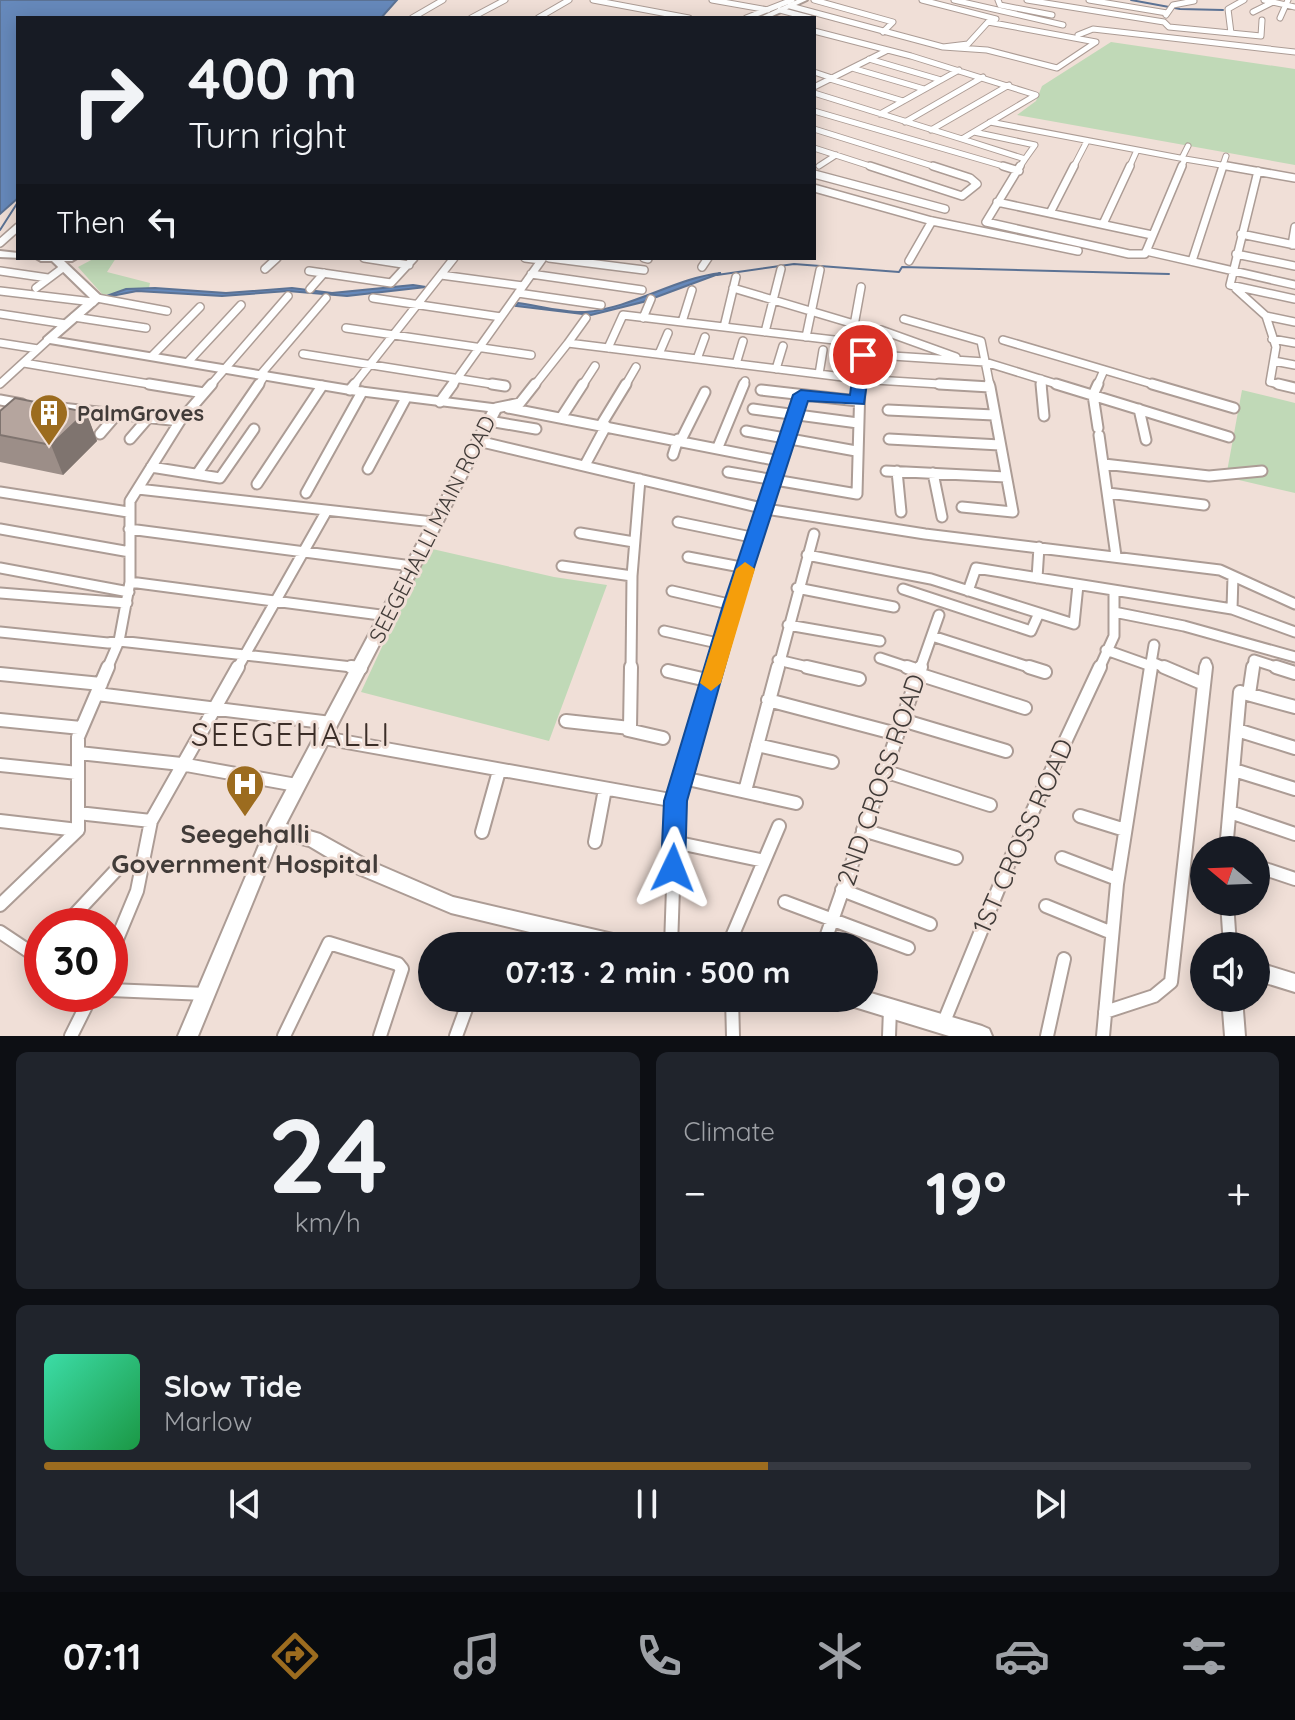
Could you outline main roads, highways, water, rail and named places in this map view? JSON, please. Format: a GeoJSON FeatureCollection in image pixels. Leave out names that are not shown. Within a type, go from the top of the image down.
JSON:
{"type":"FeatureCollection","features":[{"type":"Feature","properties":{"kind":"water"},"geometry":{"type":"Polygon","coordinates":[[[0,0],[397,0],[383,16],[16,16],[16,200],[0,214],[0,0]]]}},
{"type":"Feature","properties":{"kind":"water"},"geometry":{"type":"Polygon","coordinates":[[[721,273],[643,302],[591,315],[516,306],[518,303],[585,312],[620,305],[687,281],[721,273]]]}},
{"type":"Feature","properties":{"kind":"water"},"geometry":{"type":"Polygon","coordinates":[[[413,285],[426,287],[347,296],[288,291],[222,296],[137,291],[101,298],[126,289],[226,293],[292,288],[332,293],[413,285]]]}},
{"type":"Feature","properties":{"kind":"waterway"},"geometry":{"type":"LineString","coordinates":[[1131,0],[1180,9],[1223,10]]}},
{"type":"Feature","properties":{"kind":"waterway"},"geometry":{"type":"LineString","coordinates":[[0,230],[16,205]]}},
{"type":"Feature","properties":{"kind":"waterway"},"geometry":{"type":"LineString","coordinates":[[717,275],[794,264],[899,272],[902,267],[1169,274]]}},
{"type":"Feature","properties":{"kind":"place","name":"PalmGroves"},"geometry":{"type":"Point","coordinates":[49,447]}},
{"type":"Feature","properties":{"kind":"place","name":"Seegehalli Government Hospital"},"geometry":{"type":"Point","coordinates":[245,818]}},
{"type":"Feature","properties":{"kind":"district","name":"SEEGEHALLI"},"geometry":{"type":"Point","coordinates":[291,735]}}]}
